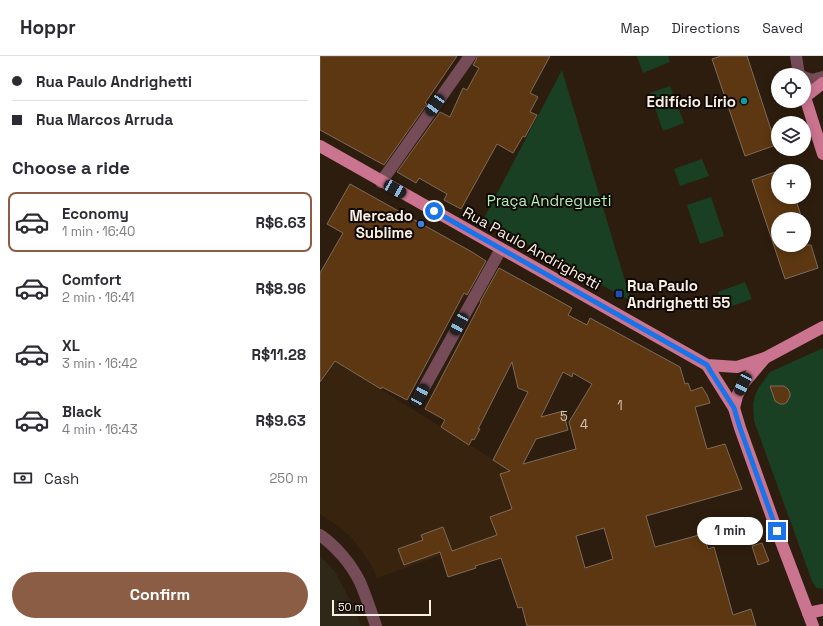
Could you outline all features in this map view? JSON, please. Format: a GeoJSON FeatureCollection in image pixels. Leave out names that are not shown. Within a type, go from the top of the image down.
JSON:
{"type":"FeatureCollection","features":[{"type":"Feature","properties":{"kind":"main road"},"geometry":{"type":"LineString","coordinates":[[811,91],[823,83]]}},
{"type":"Feature","properties":{"kind":"main road"},"geometry":{"type":"LineString","coordinates":[[808,108],[823,154]]}},
{"type":"Feature","properties":{"kind":"main road","name":"Rua Paulo Andrighetti"},"geometry":{"type":"LineString","coordinates":[[320,146],[381,182],[707,365]]}},
{"type":"Feature","properties":{"kind":"main road"},"geometry":{"type":"LineString","coordinates":[[707,365],[737,367],[765,358],[823,327]]}},
{"type":"Feature","properties":{"kind":"main road"},"geometry":{"type":"LineString","coordinates":[[734,408],[737,396],[743,384],[765,358]]}},
{"type":"Feature","properties":{"kind":"main road"},"geometry":{"type":"LineString","coordinates":[[707,365],[734,408],[777,531],[813,626]]}},
{"type":"Feature","properties":{"kind":"main road"},"geometry":{"type":"LineString","coordinates":[[808,613],[823,610]]}},
{"type":"Feature","properties":{"kind":"street"},"geometry":{"type":"LineString","coordinates":[[381,182],[470,56]]}},
{"type":"Feature","properties":{"kind":"street"},"geometry":{"type":"LineString","coordinates":[[796,56],[798,68]]}},
{"type":"Feature","properties":{"kind":"street"},"geometry":{"type":"LineString","coordinates":[[811,80],[823,78]]}},
{"type":"Feature","properties":{"kind":"street"},"geometry":{"type":"LineString","coordinates":[[420,395],[501,249]]}},
{"type":"Feature","properties":{"kind":"street"},"geometry":{"type":"LineString","coordinates":[[320,535],[326,539],[346,560],[360,581],[376,626]]}},
{"type":"Feature","properties":{"kind":"shaded area"},"geometry":{"type":"Polygon","coordinates":[[[335,361],[517,475],[537,521],[377,578],[370,563],[351,537],[320,514],[320,382],[335,361]]]}},
{"type":"Feature","properties":{"kind":"shaded area"},"geometry":{"type":"Polygon","coordinates":[[[320,556],[336,573],[358,616],[361,626],[320,626],[320,556]]]}},
{"type":"Feature","properties":{"kind":"green space"},"geometry":{"type":"Polygon","coordinates":[[[637,56],[668,56],[670,62],[643,73],[637,56]]]}},
{"type":"Feature","properties":{"kind":"green space","name":"Praça Andregueti"},"geometry":{"type":"Polygon","coordinates":[[[562,70],[631,301],[483,220],[562,70]]]}},
{"type":"Feature","properties":{"kind":"green space"},"geometry":{"type":"Polygon","coordinates":[[[670,86],[684,123],[663,131],[650,93],[670,86]]]}},
{"type":"Feature","properties":{"kind":"green space"},"geometry":{"type":"Polygon","coordinates":[[[702,159],[709,176],[680,186],[674,169],[702,159]]]}},
{"type":"Feature","properties":{"kind":"green space"},"geometry":{"type":"Polygon","coordinates":[[[711,197],[724,236],[700,244],[687,205],[711,197]]]}},
{"type":"Feature","properties":{"kind":"green space"},"geometry":{"type":"Polygon","coordinates":[[[745,282],[752,299],[724,309],[718,292],[745,282]]]}},
{"type":"Feature","properties":{"kind":"green space"},"geometry":{"type":"Polygon","coordinates":[[[823,348],[823,589],[816,588],[812,581],[754,421],[753,404],[759,387],[770,372],[823,348]]]}},
{"type":"Feature","properties":{"kind":"building"},"geometry":{"type":"Polygon","coordinates":[[[320,56],[457,56],[425,103],[427,104],[384,165],[320,130],[320,56]]]}},
{"type":"Feature","properties":{"kind":"building"},"geometry":{"type":"Polygon","coordinates":[[[477,56],[550,56],[530,93],[538,97],[530,112],[537,115],[525,137],[523,136],[513,153],[497,144],[461,209],[444,200],[447,194],[419,178],[416,183],[397,172],[440,112],[450,117],[463,88],[467,90],[479,68],[473,65],[477,56]]]}},
{"type":"Feature","properties":{"kind":"building","name":"Edifício Lírio"},"geometry":{"type":"Polygon","coordinates":[[[721,56],[747,56],[771,130],[771,147],[745,156],[712,59],[721,56]]]}},
{"type":"Feature","properties":{"kind":"building"},"geometry":{"type":"Polygon","coordinates":[[[771,173],[771,204],[797,204],[800,212],[771,212],[771,237],[752,180],[771,173]]]}},
{"type":"Feature","properties":{"kind":"building"},"geometry":{"type":"Polygon","coordinates":[[[350,184],[486,261],[467,295],[464,293],[407,400],[382,387],[381,389],[335,361],[320,382],[320,273],[343,233],[327,224],[350,184]]]}},
{"type":"Feature","properties":{"kind":"building"},"geometry":{"type":"Polygon","coordinates":[[[811,245],[818,268],[785,279],[776,252],[811,252],[811,245]]]}},
{"type":"Feature","properties":{"kind":"building"},"geometry":{"type":"Polygon","coordinates":[[[499,268],[572,308],[568,315],[587,325],[590,318],[680,367],[685,384],[688,383],[691,391],[702,387],[710,403],[695,407],[707,449],[725,444],[742,489],[646,516],[655,547],[703,534],[708,549],[714,547],[733,615],[751,609],[756,626],[527,626],[522,607],[518,608],[501,558],[475,566],[476,568],[448,577],[440,552],[404,565],[398,549],[423,540],[421,535],[443,527],[452,551],[497,535],[490,517],[512,509],[500,474],[510,471],[493,460],[528,392],[518,388],[512,362],[478,429],[480,429],[474,440],[472,439],[469,445],[441,427],[445,420],[425,409],[499,268]],[[563,372],[541,417],[563,411],[568,430],[536,439],[523,464],[576,449],[569,422],[592,384],[573,373],[572,377],[563,372]],[[604,528],[576,536],[585,568],[613,559],[604,528]]]}},
{"type":"Feature","properties":{"kind":"building"},"geometry":{"type":"Polygon","coordinates":[[[770,386],[784,386],[788,389],[790,396],[787,402],[780,404],[775,401],[770,386]]]}},
{"type":"Feature","properties":{"kind":"building"},"geometry":{"type":"Polygon","coordinates":[[[762,543],[769,561],[758,565],[752,546],[762,543]]]}},
{"type":"Feature","properties":{"kind":"place","name":"Edifício Lírio"},"geometry":{"type":"Point","coordinates":[744,101]}},
{"type":"Feature","properties":{"kind":"place","name":"Mercado Sublime"},"geometry":{"type":"Point","coordinates":[421,224]}},
{"type":"Feature","properties":{"kind":"place","name":"Rua Paulo Andrighetti 55"},"geometry":{"type":"Point","coordinates":[619,294]}},
{"type":"Feature","properties":{"kind":"route"},"geometry":{"type":"LineString","coordinates":[[434,211],[707,365],[734,408],[777,531]]}}]}
